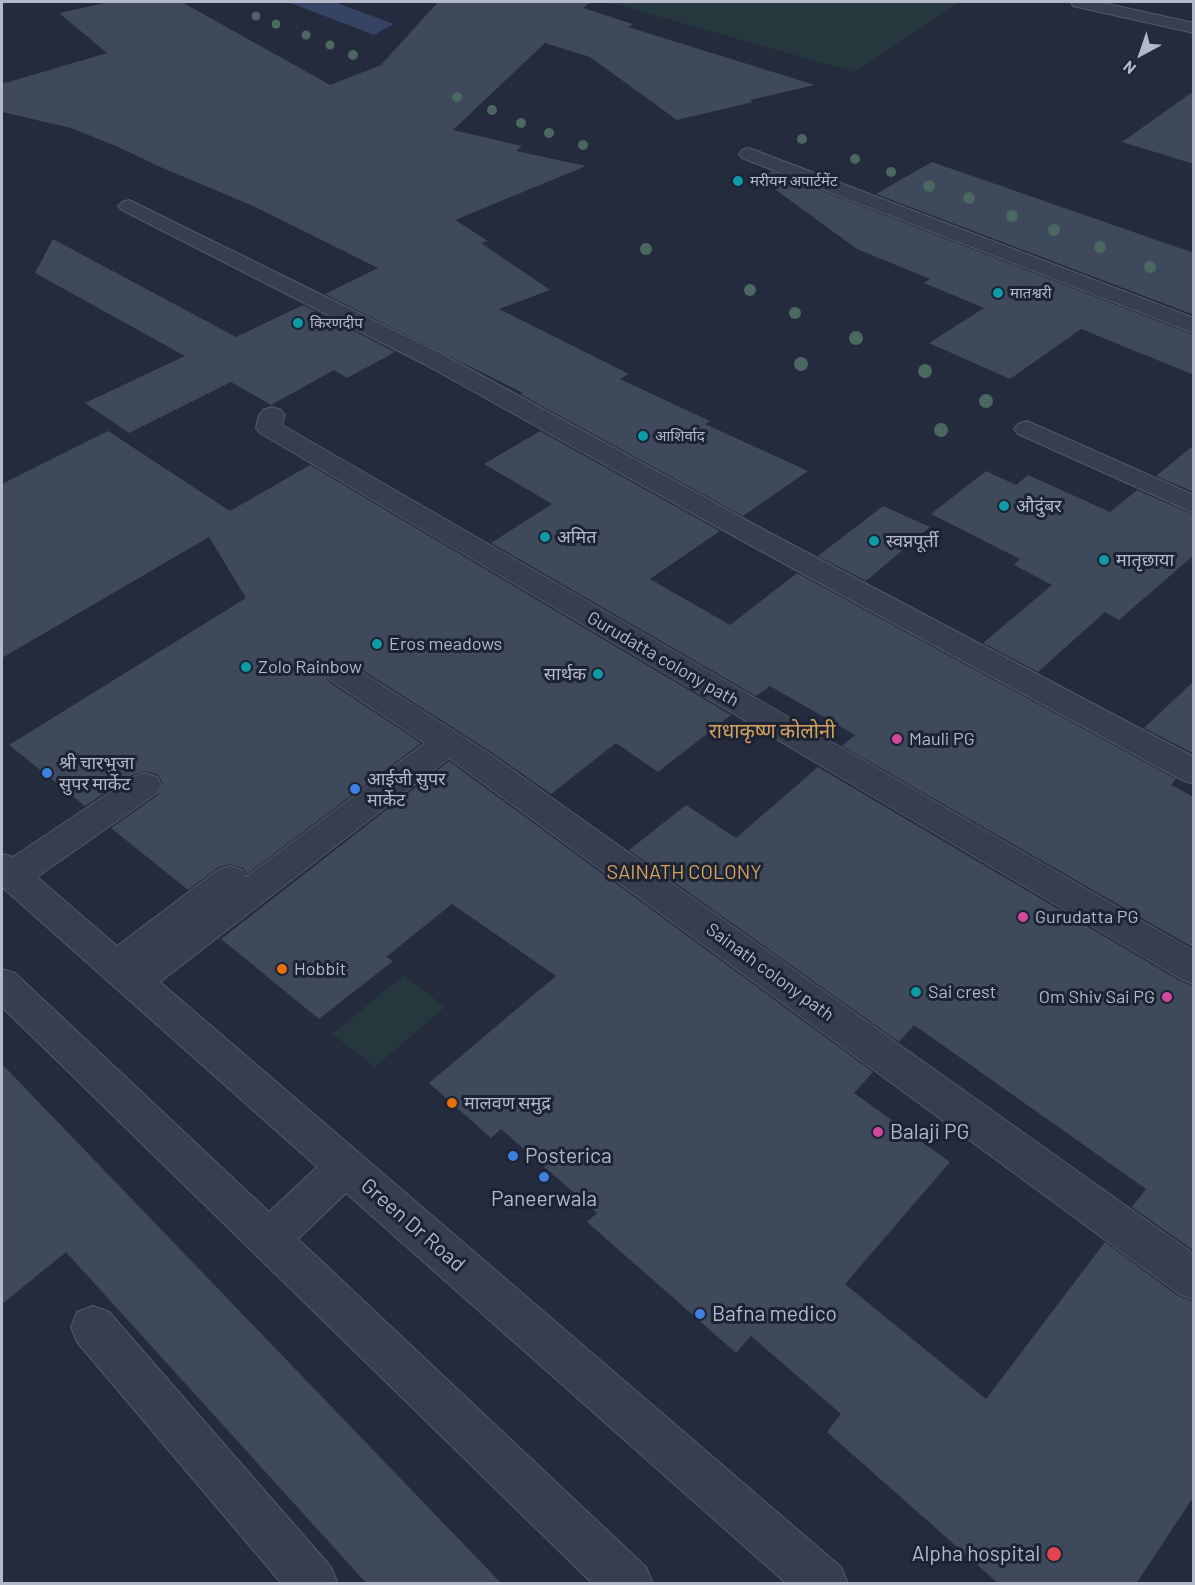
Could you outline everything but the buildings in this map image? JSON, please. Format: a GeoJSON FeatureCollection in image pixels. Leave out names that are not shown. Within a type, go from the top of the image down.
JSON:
{"type":"FeatureCollection","features":[{"type":"Feature","properties":{"kind":"street"},"geometry":{"type":"LineString","coordinates":[[1079,2],[1194,28]]}},
{"type":"Feature","properties":{"kind":"street"},"geometry":{"type":"LineString","coordinates":[[749,154],[1194,326]]}},
{"type":"Feature","properties":{"kind":"street"},"geometry":{"type":"LineString","coordinates":[[129,206],[435,360],[749,533],[1194,772]]}},
{"type":"Feature","properties":{"kind":"street","name":"Gurudatta colony path"},"geometry":{"type":"LineString","coordinates":[[271,422],[1194,969]]}},
{"type":"Feature","properties":{"kind":"street"},"geometry":{"type":"LineString","coordinates":[[1027,429],[1194,505]]}},
{"type":"Feature","properties":{"kind":"street","name":"Sainath colony path"},"geometry":{"type":"LineString","coordinates":[[341,672],[480,762],[1194,1280]]}},
{"type":"Feature","properties":{"kind":"street"},"geometry":{"type":"LineString","coordinates":[[124,974],[448,742]]}},
{"type":"Feature","properties":{"kind":"street"},"geometry":{"type":"LineString","coordinates":[[7,872],[145,785]]}},
{"type":"Feature","properties":{"kind":"street"},"geometry":{"type":"LineString","coordinates":[[124,974],[314,816]]}},
{"type":"Feature","properties":{"kind":"street","name":"Green Dr Road"},"geometry":{"type":"LineString","coordinates":[[7,872],[824,1584]]}},
{"type":"Feature","properties":{"kind":"street"},"geometry":{"type":"LineString","coordinates":[[2,984],[629,1584]]}},
{"type":"Feature","properties":{"kind":"street"},"geometry":{"type":"LineString","coordinates":[[269,1239],[345,1167]]}},
{"type":"Feature","properties":{"kind":"street"},"geometry":{"type":"LineString","coordinates":[[93,1327],[314,1584]]}},
{"type":"Feature","properties":{"kind":"shaded area"},"geometry":{"type":"Polygon","coordinates":[[[608,2],[959,2],[854,72],[608,2]]]}},
{"type":"Feature","properties":{"kind":"shaded area"},"geometry":{"type":"Polygon","coordinates":[[[404,975],[445,1007],[375,1067],[332,1034],[404,975]]]}},
{"type":"Feature","properties":{"kind":"water"},"geometry":{"type":"Polygon","coordinates":[[[288,2],[334,2],[394,24],[374,35],[288,2]]]}},
{"type":"Feature","properties":{"kind":"place","name":"मरीयम अपार्टमेंट"},"geometry":{"type":"Point","coordinates":[738,181]}},
{"type":"Feature","properties":{"kind":"place","name":"मातश्वरी"},"geometry":{"type":"Point","coordinates":[998,293]}},
{"type":"Feature","properties":{"kind":"place","name":"किरणदीप"},"geometry":{"type":"Point","coordinates":[298,323]}},
{"type":"Feature","properties":{"kind":"place","name":"आशिर्वाद"},"geometry":{"type":"Point","coordinates":[643,436]}},
{"type":"Feature","properties":{"kind":"place","name":"औदुंबर"},"geometry":{"type":"Point","coordinates":[1004,506]}},
{"type":"Feature","properties":{"kind":"place","name":"अमित"},"geometry":{"type":"Point","coordinates":[545,537]}},
{"type":"Feature","properties":{"kind":"place","name":"स्वप्नपूर्ती"},"geometry":{"type":"Point","coordinates":[874,541]}},
{"type":"Feature","properties":{"kind":"place","name":"मातृछाया"},"geometry":{"type":"Point","coordinates":[1104,560]}},
{"type":"Feature","properties":{"kind":"place","name":"Eros meadows"},"geometry":{"type":"Point","coordinates":[377,644]}},
{"type":"Feature","properties":{"kind":"place","name":"Zolo Rainbow"},"geometry":{"type":"Point","coordinates":[246,667]}},
{"type":"Feature","properties":{"kind":"place","name":"सार्थक"},"geometry":{"type":"Point","coordinates":[598,674]}},
{"type":"Feature","properties":{"kind":"place","name":"Mauli PG"},"geometry":{"type":"Point","coordinates":[897,739]}},
{"type":"Feature","properties":{"kind":"place","name":"श्री चारभुजा सुपर मार्केट"},"geometry":{"type":"Point","coordinates":[47,773]}},
{"type":"Feature","properties":{"kind":"place","name":"आईजी सुपर मार्केट"},"geometry":{"type":"Point","coordinates":[355,789]}},
{"type":"Feature","properties":{"kind":"place","name":"Gurudatta PG"},"geometry":{"type":"Point","coordinates":[1023,917]}},
{"type":"Feature","properties":{"kind":"place","name":"Hobbit"},"geometry":{"type":"Point","coordinates":[282,969]}},
{"type":"Feature","properties":{"kind":"place","name":"Sai crest"},"geometry":{"type":"Point","coordinates":[916,992]}},
{"type":"Feature","properties":{"kind":"place","name":"Om Shiv Sai PG"},"geometry":{"type":"Point","coordinates":[1167,997]}},
{"type":"Feature","properties":{"kind":"place","name":"मालवण समुद्र"},"geometry":{"type":"Point","coordinates":[452,1103]}},
{"type":"Feature","properties":{"kind":"place","name":"Balaji PG"},"geometry":{"type":"Point","coordinates":[878,1132]}},
{"type":"Feature","properties":{"kind":"place","name":"Posterica"},"geometry":{"type":"Point","coordinates":[513,1156]}},
{"type":"Feature","properties":{"kind":"place","name":"Paneerwala"},"geometry":{"type":"Point","coordinates":[544,1177]}},
{"type":"Feature","properties":{"kind":"place","name":"Bafna medico"},"geometry":{"type":"Point","coordinates":[700,1314]}},
{"type":"Feature","properties":{"kind":"place","name":"Alpha hospital"},"geometry":{"type":"Point","coordinates":[1054,1554]}},
{"type":"Feature","properties":{"kind":"district","name":"राधाकृष्ण कोलोनी"},"geometry":{"type":"Point","coordinates":[772,731]}},
{"type":"Feature","properties":{"kind":"district","name":"SAINATH COLONY"},"geometry":{"type":"Point","coordinates":[684,872]}}]}
